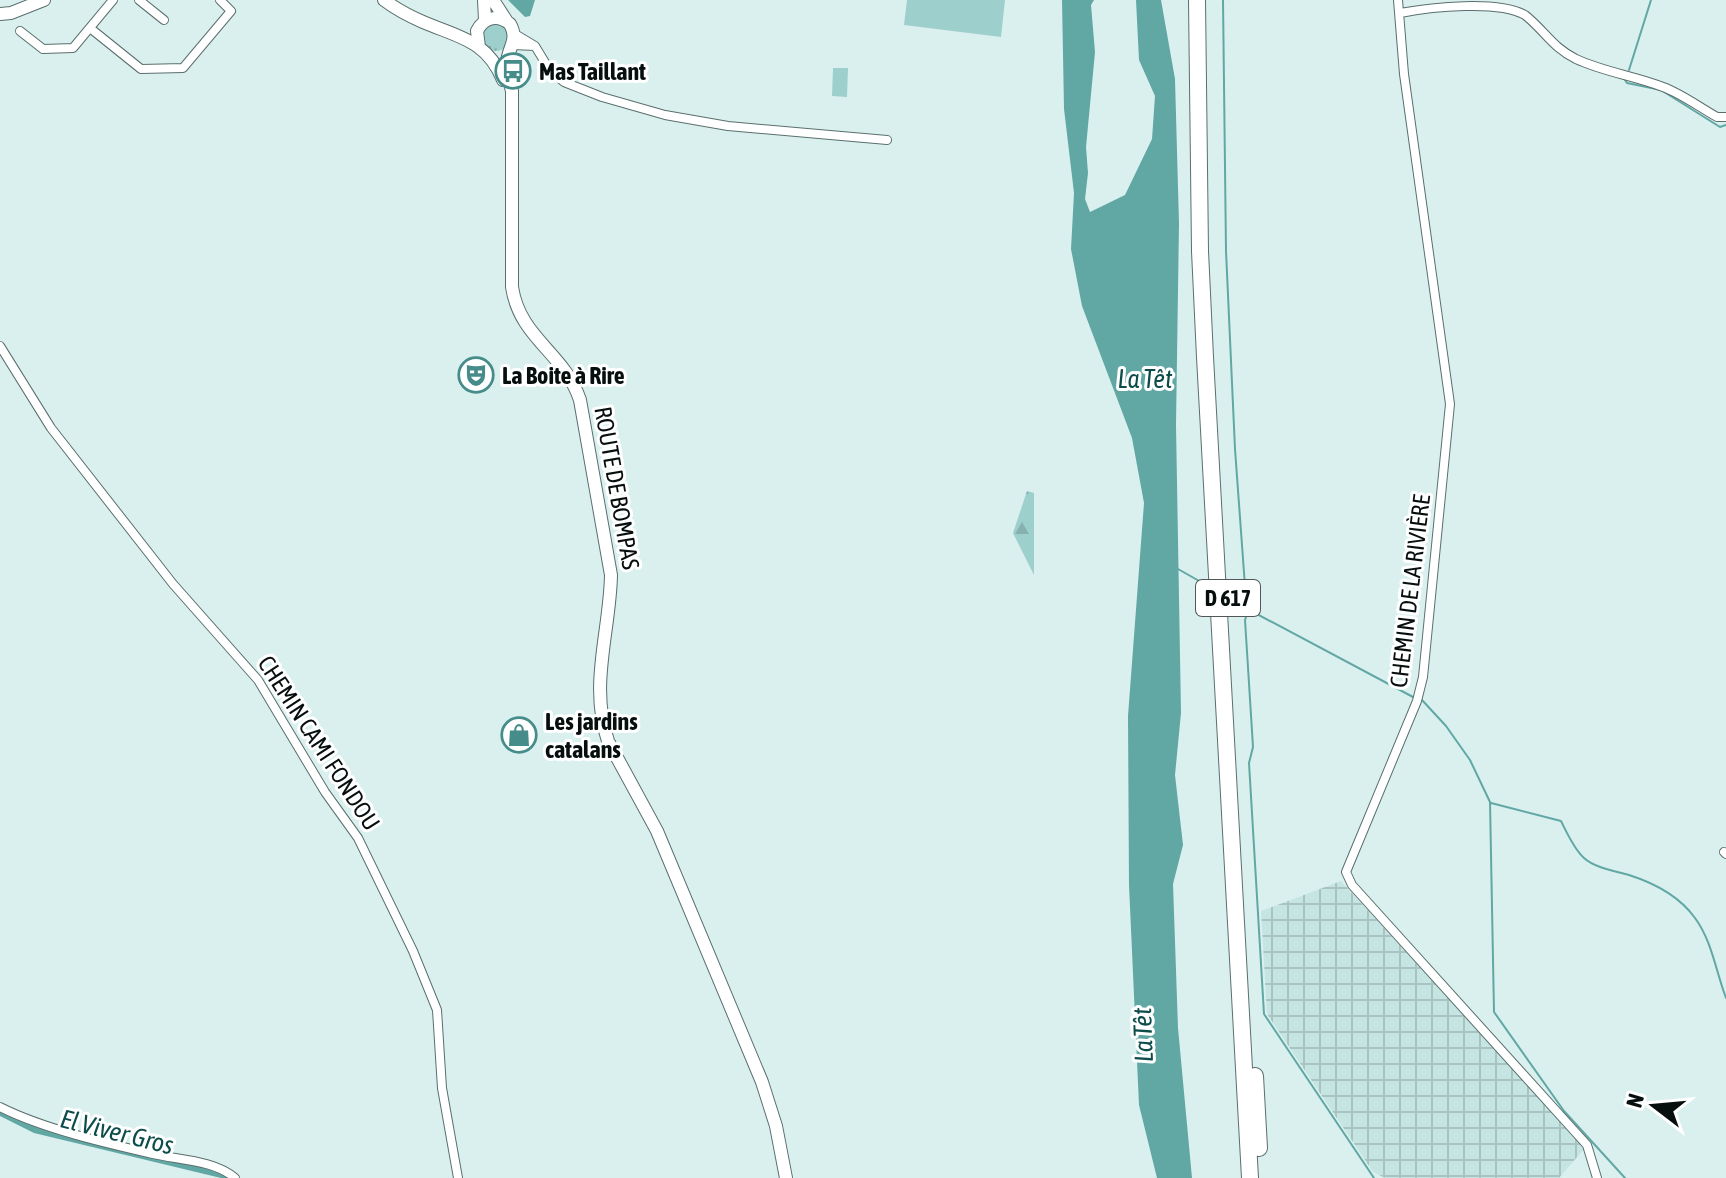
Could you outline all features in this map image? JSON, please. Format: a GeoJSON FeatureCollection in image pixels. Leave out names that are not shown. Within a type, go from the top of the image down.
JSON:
{"type":"FeatureCollection","features":[{"type":"Feature","properties":{"kind":"highway","name":"D 617"},"geometry":{"type":"LineString","coordinates":[[1197,0],[1204,342],[1250,1178]]}},
{"type":"Feature","properties":{"kind":"highway","name":"D 617"},"geometry":{"type":"LineString","coordinates":[[1208,0],[1214,356],[1261,1178]]}},
{"type":"Feature","properties":{"kind":"main road"},"geometry":{"type":"LineString","coordinates":[[0,14],[44,0]]}},
{"type":"Feature","properties":{"kind":"main road"},"geometry":{"type":"LineString","coordinates":[[384,0],[406,15],[466,38],[484,51],[498,66],[513,126]]}},
{"type":"Feature","properties":{"kind":"main road"},"geometry":{"type":"LineString","coordinates":[[394,0],[432,20],[449,25],[482,23],[496,17],[506,20]]}},
{"type":"Feature","properties":{"kind":"main road"},"geometry":{"type":"LineString","coordinates":[[484,0],[482,23],[476,37],[484,51],[500,56],[513,43]]}},
{"type":"Feature","properties":{"kind":"main road"},"geometry":{"type":"LineString","coordinates":[[493,0],[506,20],[513,43],[506,68],[512,91],[513,126]]}},
{"type":"Feature","properties":{"kind":"main road","name":"ROUTE DE BOMPAS"},"geometry":{"type":"LineString","coordinates":[[513,126],[512,287],[515,307],[524,323],[565,368],[574,383],[580,400],[611,575],[611,598],[600,671],[603,727],[657,831],[762,1082],[776,1126],[786,1178]]}},
{"type":"Feature","properties":{"kind":"street"},"geometry":{"type":"LineString","coordinates":[[20,31],[43,49],[73,48],[113,0]]}},
{"type":"Feature","properties":{"kind":"street"},"geometry":{"type":"LineString","coordinates":[[139,0],[164,20]]}},
{"type":"Feature","properties":{"kind":"street"},"geometry":{"type":"LineString","coordinates":[[90,28],[141,69],[183,68],[231,11],[220,0]]}},
{"type":"Feature","properties":{"kind":"street","name":"CHEMIN DE LA RIVIÈRE"},"geometry":{"type":"LineString","coordinates":[[1398,0],[1404,74],[1450,404],[1423,677],[1417,701],[1346,872],[1352,885],[1587,1145],[1597,1178]]}},
{"type":"Feature","properties":{"kind":"street"},"geometry":{"type":"LineString","coordinates":[[1400,13],[1459,4],[1487,4],[1513,9],[1525,15],[1557,49],[1578,60],[1666,88],[1717,117],[1726,117]]}},
{"type":"Feature","properties":{"kind":"street"},"geometry":{"type":"LineString","coordinates":[[513,43],[535,46],[549,69],[564,82],[665,115],[728,126],[887,140]]}},
{"type":"Feature","properties":{"kind":"street","name":"CHEMIN CAMI FONDOU"},"geometry":{"type":"LineString","coordinates":[[0,346],[51,428],[173,584],[258,680],[325,792],[358,838],[413,951],[437,1010],[442,1088],[458,1178]]}},
{"type":"Feature","properties":{"kind":"street"},"geometry":{"type":"LineString","coordinates":[[0,1107],[32,1121],[224,1170],[235,1178]]}},
{"type":"Feature","properties":{"kind":"shaded area"},"geometry":{"type":"Polygon","coordinates":[[[1341,881],[1585,1148],[1559,1178],[1385,1178],[1373,1172],[1267,1014],[1261,911],[1341,881]]]}},
{"type":"Feature","properties":{"kind":"green space"},"geometry":{"type":"Polygon","coordinates":[[[907,0],[1005,0],[1001,37],[904,25],[907,0]]]}},
{"type":"Feature","properties":{"kind":"green space"},"geometry":{"type":"Polygon","coordinates":[[[496,23],[506,27],[510,37],[506,47],[496,51],[486,47],[482,37],[486,27],[496,23]]]}},
{"type":"Feature","properties":{"kind":"green space"},"geometry":{"type":"Polygon","coordinates":[[[833,68],[848,68],[847,97],[832,96],[833,68]]]}},
{"type":"Feature","properties":{"kind":"green space"},"geometry":{"type":"Polygon","coordinates":[[[1027,491],[1034,493],[1034,575],[1013,533],[1027,491]]]}},
{"type":"Feature","properties":{"kind":"water"},"geometry":{"type":"Polygon","coordinates":[[[508,0],[535,0],[530,16],[525,17],[508,0]]]}},
{"type":"Feature","properties":{"kind":"water","name":"La Têt"},"geometry":{"type":"Polygon","coordinates":[[[1062,0],[1094,0],[1091,5],[1095,52],[1086,147],[1088,173],[1085,199],[1090,212],[1125,195],[1152,139],[1155,96],[1139,60],[1136,0],[1161,0],[1175,79],[1179,223],[1176,425],[1181,713],[1175,775],[1183,845],[1173,884],[1178,1028],[1192,1178],[1157,1178],[1139,1105],[1129,885],[1128,716],[1144,503],[1132,438],[1082,306],[1071,249],[1074,193],[1064,109],[1062,0]]]}},
{"type":"Feature","properties":{"kind":"water"},"geometry":{"type":"Polygon","coordinates":[[[0,1109],[37,1127],[218,1170],[232,1178],[221,1178],[34,1133],[0,1116],[0,1109]]]}},
{"type":"Feature","properties":{"kind":"waterway"},"geometry":{"type":"LineString","coordinates":[[1223,0],[1226,251],[1235,449],[1249,608],[1245,620],[1253,747],[1249,763],[1264,1014],[1374,1178]]}},
{"type":"Feature","properties":{"kind":"waterway"},"geometry":{"type":"LineString","coordinates":[[1629,70],[1651,0]]}},
{"type":"Feature","properties":{"kind":"waterway"},"geometry":{"type":"LineString","coordinates":[[1625,80],[1661,90],[1720,127],[1726,125]]}},
{"type":"Feature","properties":{"kind":"waterway"},"geometry":{"type":"LineString","coordinates":[[1178,569],[1201,582]]}},
{"type":"Feature","properties":{"kind":"waterway"},"geometry":{"type":"LineString","coordinates":[[1240,605],[1413,697]]}},
{"type":"Feature","properties":{"kind":"waterway"},"geometry":{"type":"LineString","coordinates":[[1422,700],[1446,726],[1470,760],[1490,802],[1494,1012],[1564,1111],[1625,1178]]}},
{"type":"Feature","properties":{"kind":"waterway"},"geometry":{"type":"LineString","coordinates":[[1491,803],[1561,821],[1584,858],[1599,867],[1648,882],[1682,904],[1706,937],[1726,998]]}},
{"type":"Feature","properties":{"kind":"place","name":"Mas Taillant"},"geometry":{"type":"Point","coordinates":[513,71]}},
{"type":"Feature","properties":{"kind":"place","name":"La Boite à Rire"},"geometry":{"type":"Point","coordinates":[476,375]}},
{"type":"Feature","properties":{"kind":"place","name":"Les jardins catalans"},"geometry":{"type":"Point","coordinates":[519,735]}},
{"type":"Feature","properties":{"kind":"water label","name":"El Viver Gros"},"geometry":{"type":"Point","coordinates":[117,1132]}}]}
